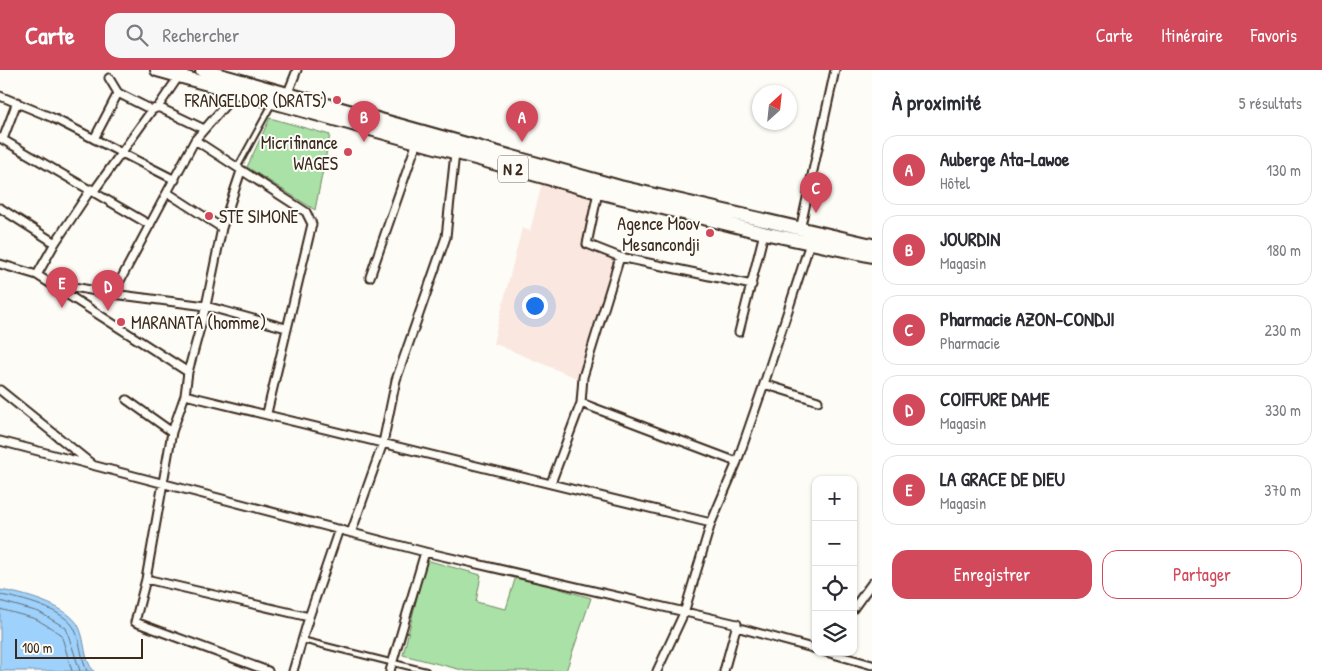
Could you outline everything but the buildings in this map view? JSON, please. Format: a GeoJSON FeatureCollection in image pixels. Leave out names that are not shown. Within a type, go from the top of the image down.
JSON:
{"type":"FeatureCollection","features":[{"type":"Feature","properties":{"kind":"highway","name":"N 2"},"geometry":{"type":"LineString","coordinates":[[157,70],[598,192],[764,233],[872,256]]}},
{"type":"Feature","properties":{"kind":"highway","name":"N 2"},"geometry":{"type":"LineString","coordinates":[[202,70],[620,187],[800,230],[872,245]]}},
{"type":"Feature","properties":{"kind":"street"},"geometry":{"type":"LineString","coordinates":[[287,94],[297,70]]}},
{"type":"Feature","properties":{"kind":"street"},"geometry":{"type":"LineString","coordinates":[[800,230],[835,70]]}},
{"type":"Feature","properties":{"kind":"street"},"geometry":{"type":"LineString","coordinates":[[37,275],[54,243],[179,76]]}},
{"type":"Feature","properties":{"kind":"street"},"geometry":{"type":"LineString","coordinates":[[109,78],[118,93],[204,129]]}},
{"type":"Feature","properties":{"kind":"street"},"geometry":{"type":"LineString","coordinates":[[94,138],[118,93]]}},
{"type":"Feature","properties":{"kind":"street"},"geometry":{"type":"LineString","coordinates":[[113,294],[195,140],[236,93]]}},
{"type":"Feature","properties":{"kind":"street"},"geometry":{"type":"LineString","coordinates":[[0,96],[94,138],[175,180]]}},
{"type":"Feature","properties":{"kind":"street"},"geometry":{"type":"LineString","coordinates":[[17,102],[1,139],[93,190],[150,225]]}},
{"type":"Feature","properties":{"kind":"street"},"geometry":{"type":"LineString","coordinates":[[195,140],[306,212],[312,224],[267,413]]}},
{"type":"Feature","properties":{"kind":"street"},"geometry":{"type":"LineString","coordinates":[[370,277],[417,142]]}},
{"type":"Feature","properties":{"kind":"street"},"geometry":{"type":"LineString","coordinates":[[351,533],[383,443],[396,380],[446,237],[455,153]]}},
{"type":"Feature","properties":{"kind":"street"},"geometry":{"type":"LineString","coordinates":[[239,169],[222,228],[206,306],[188,372],[185,394],[172,432],[146,579],[135,622],[268,671]]}},
{"type":"Feature","properties":{"kind":"street"},"geometry":{"type":"LineString","coordinates":[[598,192],[588,244],[620,257],[752,285]]}},
{"type":"Feature","properties":{"kind":"street"},"geometry":{"type":"LineString","coordinates":[[168,193],[222,228]]}},
{"type":"Feature","properties":{"kind":"street"},"geometry":{"type":"LineString","coordinates":[[0,208],[54,243]]}},
{"type":"Feature","properties":{"kind":"street"},"geometry":{"type":"LineString","coordinates":[[739,332],[764,233]]}},
{"type":"Feature","properties":{"kind":"street"},"geometry":{"type":"LineString","coordinates":[[657,671],[684,613],[711,522],[737,462],[810,243]]}},
{"type":"Feature","properties":{"kind":"street"},"geometry":{"type":"LineString","coordinates":[[551,483],[582,403],[583,377],[620,257]]}},
{"type":"Feature","properties":{"kind":"street"},"geometry":{"type":"LineString","coordinates":[[0,264],[37,275],[51,283],[188,372]]}},
{"type":"Feature","properties":{"kind":"street"},"geometry":{"type":"LineString","coordinates":[[51,283],[113,294],[206,306],[286,328]]}},
{"type":"Feature","properties":{"kind":"street"},"geometry":{"type":"LineString","coordinates":[[764,384],[818,401]]}},
{"type":"Feature","properties":{"kind":"street"},"geometry":{"type":"LineString","coordinates":[[0,390],[96,467]]}},
{"type":"Feature","properties":{"kind":"street"},"geometry":{"type":"LineString","coordinates":[[185,394],[711,522]]}},
{"type":"Feature","properties":{"kind":"street"},"geometry":{"type":"LineString","coordinates":[[127,400],[172,432]]}},
{"type":"Feature","properties":{"kind":"street"},"geometry":{"type":"LineString","coordinates":[[582,403],[737,462]]}},
{"type":"Feature","properties":{"kind":"street"},"geometry":{"type":"LineString","coordinates":[[0,441],[426,552],[737,624],[724,671]]}},
{"type":"Feature","properties":{"kind":"street"},"geometry":{"type":"LineString","coordinates":[[293,671],[339,529]]}},
{"type":"Feature","properties":{"kind":"street"},"geometry":{"type":"LineString","coordinates":[[390,671],[426,552]]}},
{"type":"Feature","properties":{"kind":"street"},"geometry":{"type":"LineString","coordinates":[[146,579],[309,618]]}},
{"type":"Feature","properties":{"kind":"street"},"geometry":{"type":"LineString","coordinates":[[857,604],[872,583]]}},
{"type":"Feature","properties":{"kind":"street"},"geometry":{"type":"LineString","coordinates":[[736,628],[812,649]]}},
{"type":"Feature","properties":{"kind":"street"},"geometry":{"type":"LineString","coordinates":[[840,656],[872,665]]}},
{"type":"Feature","properties":{"kind":"lane"},"geometry":{"type":"LineString","coordinates":[[239,169],[273,103]]}},
{"type":"Feature","properties":{"kind":"lane"},"geometry":{"type":"LineString","coordinates":[[302,640],[426,671]]}},
{"type":"Feature","properties":{"kind":"shaded area"},"geometry":{"type":"Polygon","coordinates":[[[542,183],[593,198],[587,246],[616,261],[581,380],[493,343],[522,228],[530,231],[542,183]]]}},
{"type":"Feature","properties":{"kind":"green space"},"geometry":{"type":"Polygon","coordinates":[[[270,118],[330,135],[315,210],[247,167],[270,118]]]}},
{"type":"Feature","properties":{"kind":"green space"},"geometry":{"type":"Polygon","coordinates":[[[426,560],[481,575],[476,602],[506,609],[516,576],[591,598],[566,671],[466,671],[403,655],[426,560]]]}},
{"type":"Feature","properties":{"kind":"water"},"geometry":{"type":"Polygon","coordinates":[[[0,590],[32,597],[66,613],[79,627],[86,656],[90,667],[94,671],[0,671],[0,590]]]}},
{"type":"Feature","properties":{"kind":"place","name":"FRANGELDOR (DRATS)"},"geometry":{"type":"Point","coordinates":[337,100]}},
{"type":"Feature","properties":{"kind":"place","name":"JOURDIN"},"geometry":{"type":"Point","coordinates":[364,142]}},
{"type":"Feature","properties":{"kind":"place","name":"Auberge Ata-Lawoe"},"geometry":{"type":"Point","coordinates":[522,142]}},
{"type":"Feature","properties":{"kind":"place","name":"Micrifinance WAGES"},"geometry":{"type":"Point","coordinates":[348,152]}},
{"type":"Feature","properties":{"kind":"place","name":"Pharmacie AZON-CONDJI"},"geometry":{"type":"Point","coordinates":[816,213]}},
{"type":"Feature","properties":{"kind":"place","name":"STE SIMONE"},"geometry":{"type":"Point","coordinates":[209,216]}},
{"type":"Feature","properties":{"kind":"place","name":"Agence Moov Mesancondji"},"geometry":{"type":"Point","coordinates":[710,233]}},
{"type":"Feature","properties":{"kind":"place","name":"LA GRACE DE DIEU"},"geometry":{"type":"Point","coordinates":[62,308]}},
{"type":"Feature","properties":{"kind":"place","name":"COIFFURE DAME"},"geometry":{"type":"Point","coordinates":[108,311]}},
{"type":"Feature","properties":{"kind":"place","name":"MARANATA (homme)"},"geometry":{"type":"Point","coordinates":[121,322]}}]}
